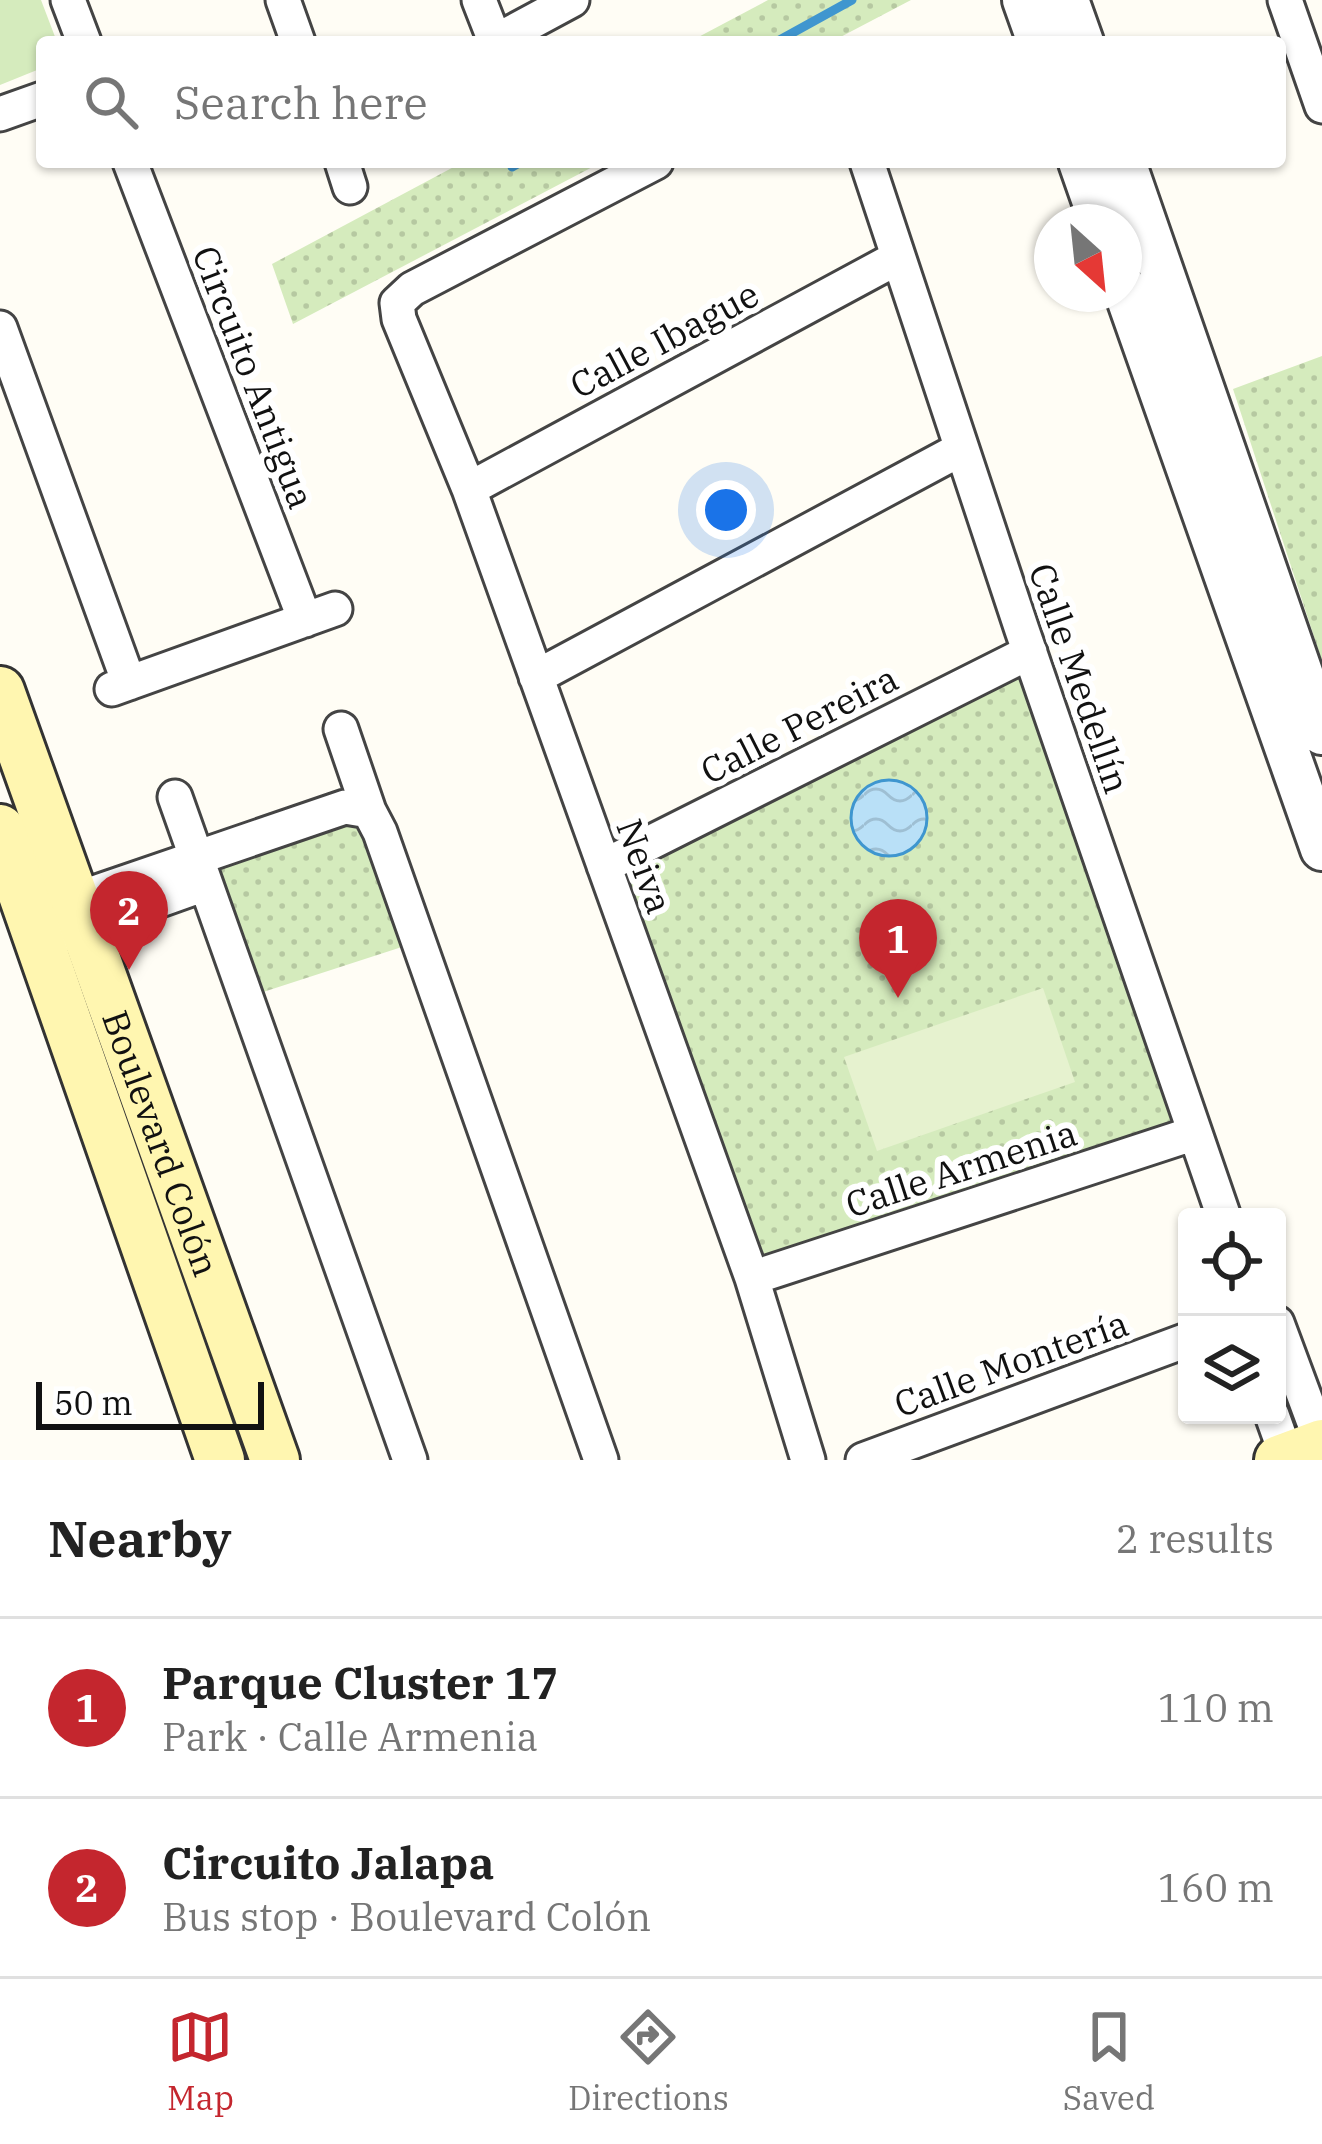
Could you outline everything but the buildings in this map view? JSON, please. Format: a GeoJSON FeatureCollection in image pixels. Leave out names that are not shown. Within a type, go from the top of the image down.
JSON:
{"type":"FeatureCollection","features":[{"type":"Feature","properties":{"kind":"main road","name":"Boulevard Colón"},"geometry":{"type":"LineString","coordinates":[[0,691],[58,921],[216,1456]]}},
{"type":"Feature","properties":{"kind":"main road","name":"Boulevard Colón"},"geometry":{"type":"LineString","coordinates":[[0,829],[58,921],[275,1460]]}},
{"type":"Feature","properties":{"kind":"street"},"geometry":{"type":"LineString","coordinates":[[68,0],[82,36]]}},
{"type":"Feature","properties":{"kind":"street"},"geometry":{"type":"LineString","coordinates":[[283,0],[296,36]]}},
{"type":"Feature","properties":{"kind":"street"},"geometry":{"type":"LineString","coordinates":[[479,0],[493,36]]}},
{"type":"Feature","properties":{"kind":"street"},"geometry":{"type":"LineString","coordinates":[[506,36],[572,0]]}},
{"type":"Feature","properties":{"kind":"street"},"geometry":{"type":"LineString","coordinates":[[1024,0],[1037,36]]}},
{"type":"Feature","properties":{"kind":"street"},"geometry":{"type":"LineString","coordinates":[[1067,0],[1080,36]]}},
{"type":"Feature","properties":{"kind":"street"},"geometry":{"type":"LineString","coordinates":[[1285,0],[1322,106]]}},
{"type":"Feature","properties":{"kind":"street"},"geometry":{"type":"LineString","coordinates":[[0,114],[36,101]]}},
{"type":"Feature","properties":{"kind":"street","name":"Circuito Antigua"},"geometry":{"type":"LineString","coordinates":[[0,328],[120,687],[320,615],[133,168]]}},
{"type":"Feature","properties":{"kind":"street","name":"Neiva"},"geometry":{"type":"LineString","coordinates":[[644,168],[412,289],[397,303],[399,319],[469,490],[752,1278],[808,1460]]}},
{"type":"Feature","properties":{"kind":"street","name":"Calle Medellín"},"geometry":{"type":"LineString","coordinates":[[869,168],[1221,1208]]}},
{"type":"Feature","properties":{"kind":"street"},"geometry":{"type":"LineString","coordinates":[[1083,168],[1095,204]]}},
{"type":"Feature","properties":{"kind":"street"},"geometry":{"type":"LineString","coordinates":[[1126,168],[1322,849]]}},
{"type":"Feature","properties":{"kind":"street","name":"Calle Ibague"},"geometry":{"type":"LineString","coordinates":[[469,490],[897,258]]}},
{"type":"Feature","properties":{"kind":"street"},"geometry":{"type":"LineString","coordinates":[[1135,312],[1322,733]]}},
{"type":"Feature","properties":{"kind":"street"},"geometry":{"type":"LineString","coordinates":[[536,677],[961,449]]}},
{"type":"Feature","properties":{"kind":"street","name":"Calle Pereira"},"geometry":{"type":"LineString","coordinates":[[604,866],[1030,652]]}},
{"type":"Feature","properties":{"kind":"street"},"geometry":{"type":"LineString","coordinates":[[341,729],[601,1460]]}},
{"type":"Feature","properties":{"kind":"street"},"geometry":{"type":"LineString","coordinates":[[175,797],[410,1460]]}},
{"type":"Feature","properties":{"kind":"street"},"geometry":{"type":"LineString","coordinates":[[58,921],[200,870],[345,808],[369,811]]}},
{"type":"Feature","properties":{"kind":"street","name":"Calle Armenia"},"geometry":{"type":"LineString","coordinates":[[752,1278],[1195,1132]]}},
{"type":"Feature","properties":{"kind":"street","name":"Calle Montería"},"geometry":{"type":"LineString","coordinates":[[863,1460],[1178,1343]]}},
{"type":"Feature","properties":{"kind":"street"},"geometry":{"type":"LineString","coordinates":[[1286,1385],[1295,1447]]}},
{"type":"Feature","properties":{"kind":"green space"},"geometry":{"type":"Polygon","coordinates":[[[0,0],[41,0],[55,36],[36,36],[36,70],[0,85],[0,0]]]}},
{"type":"Feature","properties":{"kind":"green space"},"geometry":{"type":"Polygon","coordinates":[[[768,0],[911,0],[842,36],[700,36],[768,0]]]}},
{"type":"Feature","properties":{"kind":"green space"},"geometry":{"type":"Polygon","coordinates":[[[452,168],[591,168],[293,324],[272,264],[452,168]]]}},
{"type":"Feature","properties":{"kind":"green space"},"geometry":{"type":"Polygon","coordinates":[[[1322,356],[1322,661],[1233,389],[1322,356]]]}},
{"type":"Feature","properties":{"kind":"green space"},"geometry":{"type":"Polygon","coordinates":[[[1030,654],[1182,1124],[759,1263],[605,872],[1030,654]]]}},
{"type":"Feature","properties":{"kind":"green space"},"geometry":{"type":"Polygon","coordinates":[[[365,815],[408,945],[257,994],[215,863],[365,815]]]}},
{"type":"Feature","properties":{"kind":"green space"},"geometry":{"type":"Polygon","coordinates":[[[1043,988],[1075,1082],[877,1151],[844,1057],[1043,988]]]}},
{"type":"Feature","properties":{"kind":"water"},"geometry":{"type":"Polygon","coordinates":[[[889,780],[904,782],[916,791],[925,803],[925,833],[916,845],[904,854],[889,856],[874,854],[862,845],[853,833],[851,818],[853,803],[862,791],[874,782],[889,780]]]}},
{"type":"Feature","properties":{"kind":"waterway"},"geometry":{"type":"LineString","coordinates":[[787,36],[852,0]]}},
{"type":"Feature","properties":{"kind":"place","name":"Circuito Jalapa"},"geometry":{"type":"Point","coordinates":[129,970]}},
{"type":"Feature","properties":{"kind":"place","name":"Parque Cluster 17"},"geometry":{"type":"Point","coordinates":[898,998]}}]}
